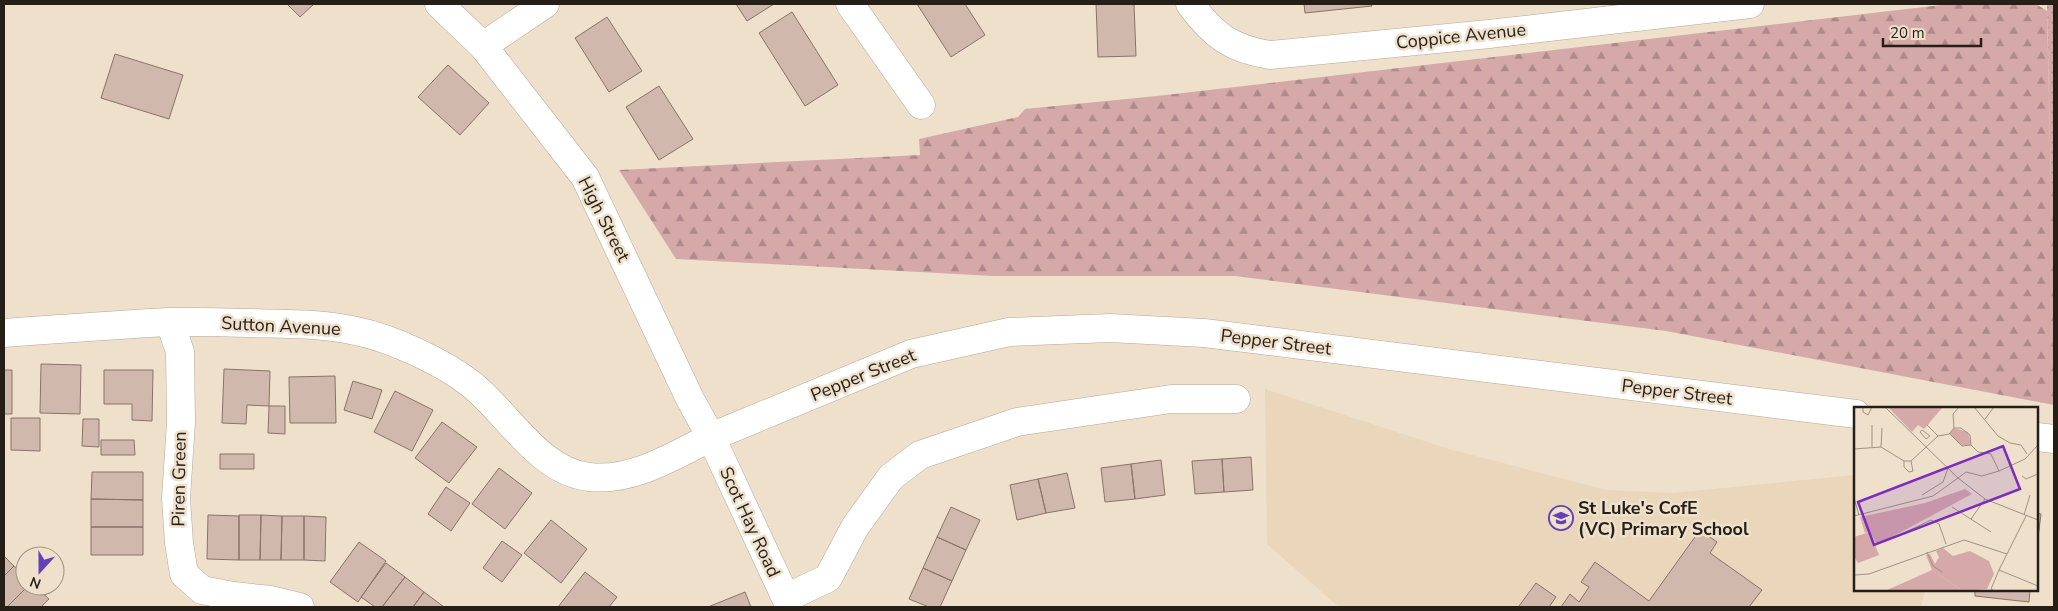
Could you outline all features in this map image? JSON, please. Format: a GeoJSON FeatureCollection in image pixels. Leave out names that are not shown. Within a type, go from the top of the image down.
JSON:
{"type":"FeatureCollection","features":[{"type":"Feature","properties":{"kind":"street","name":"High Street"},"geometry":{"type":"LineString","coordinates":[[439,4],[483,46],[584,177],[690,399],[711,437]]}},
{"type":"Feature","properties":{"kind":"street"},"geometry":{"type":"LineString","coordinates":[[483,46],[545,4]]}},
{"type":"Feature","properties":{"kind":"street"},"geometry":{"type":"LineString","coordinates":[[850,4],[921,105]]}},
{"type":"Feature","properties":{"kind":"street","name":"Coppice Avenue"},"geometry":{"type":"LineString","coordinates":[[1190,4],[1210,29],[1222,38],[1254,52],[1270,55],[1488,34],[1750,4]]}},
{"type":"Feature","properties":{"kind":"street","name":"Sutton Avenue"},"geometry":{"type":"LineString","coordinates":[[4,333],[170,322],[317,324],[358,331],[402,346],[445,367],[470,383],[550,463],[577,475],[590,478],[631,474],[671,458],[711,437]]}},
{"type":"Feature","properties":{"kind":"street","name":"Piren Green"},"geometry":{"type":"LineString","coordinates":[[170,322],[180,352],[181,422],[176,498],[179,543],[184,574],[202,590],[271,600],[300,607]]}},
{"type":"Feature","properties":{"kind":"street","name":"Pepper Street"},"geometry":{"type":"LineString","coordinates":[[711,437],[911,354],[1009,332],[1110,328],[1204,333],[1854,414]]}},
{"type":"Feature","properties":{"kind":"street"},"geometry":{"type":"LineString","coordinates":[[788,603],[828,578],[855,527],[891,477],[920,455],[1017,422],[1171,399],[1236,399]]}},
{"type":"Feature","properties":{"kind":"street","name":"Scot Hay Road"},"geometry":{"type":"LineString","coordinates":[[711,437],[788,603]]}},
{"type":"Feature","properties":{"kind":"street"},"geometry":{"type":"LineString","coordinates":[[2038,437],[2054,439]]}},
{"type":"Feature","properties":{"kind":"shaded area","name":"St Luke's CofE (VC) Primary School"},"geometry":{"type":"Polygon","coordinates":[[[1265,389],[1449,449],[1606,490],[1672,493],[1854,475],[1854,591],[1925,591],[1921,607],[1339,607],[1267,544],[1265,389]]]}},
{"type":"Feature","properties":{"kind":"green space"},"geometry":{"type":"Polygon","coordinates":[[[1950,4],[2036,4],[2047,11],[2051,187],[2054,188],[2054,405],[1666,331],[1235,276],[993,276],[676,259],[619,170],[920,155],[919,139],[1018,117],[1025,109],[1157,96],[1950,4]]]}},
{"type":"Feature","properties":{"kind":"green space"},"geometry":{"type":"Polygon","coordinates":[[[2047,4],[2054,4],[2054,188],[2051,188],[2047,4]]]}},
{"type":"Feature","properties":{"kind":"building"},"geometry":{"type":"Polygon","coordinates":[[[287,4],[314,4],[300,17],[287,4]]]}},
{"type":"Feature","properties":{"kind":"building"},"geometry":{"type":"Polygon","coordinates":[[[736,4],[774,4],[747,21],[736,4]]]}},
{"type":"Feature","properties":{"kind":"building"},"geometry":{"type":"Polygon","coordinates":[[[917,4],[965,4],[985,35],[951,57],[917,4]]]}},
{"type":"Feature","properties":{"kind":"building"},"geometry":{"type":"Polygon","coordinates":[[[1096,4],[1134,4],[1136,56],[1098,57],[1096,4]]]}},
{"type":"Feature","properties":{"kind":"building"},"geometry":{"type":"Polygon","coordinates":[[[1304,4],[1371,4],[1372,6],[1305,13],[1304,4]]]}},
{"type":"Feature","properties":{"kind":"building"},"geometry":{"type":"Polygon","coordinates":[[[792,12],[838,85],[805,106],[759,33],[792,12]]]}},
{"type":"Feature","properties":{"kind":"building"},"geometry":{"type":"Polygon","coordinates":[[[607,17],[642,71],[609,92],[575,38],[607,17]]]}},
{"type":"Feature","properties":{"kind":"building"},"geometry":{"type":"Polygon","coordinates":[[[115,54],[183,75],[169,119],[101,98],[115,54]]]}},
{"type":"Feature","properties":{"kind":"building"},"geometry":{"type":"Polygon","coordinates":[[[448,65],[489,103],[460,135],[418,97],[448,65]]]}},
{"type":"Feature","properties":{"kind":"building"},"geometry":{"type":"Polygon","coordinates":[[[659,86],[693,139],[659,160],[626,107],[659,86]]]}},
{"type":"Feature","properties":{"kind":"building"},"geometry":{"type":"Polygon","coordinates":[[[41,364],[81,365],[80,414],[40,413],[41,364]]]}},
{"type":"Feature","properties":{"kind":"building"},"geometry":{"type":"Polygon","coordinates":[[[224,369],[270,371],[269,406],[247,405],[246,424],[222,423],[224,369]]]}},
{"type":"Feature","properties":{"kind":"building"},"geometry":{"type":"Polygon","coordinates":[[[4,370],[12,370],[12,414],[4,414],[4,370]]]}},
{"type":"Feature","properties":{"kind":"building"},"geometry":{"type":"Polygon","coordinates":[[[104,370],[153,370],[152,421],[132,420],[132,404],[104,404],[104,370]]]}},
{"type":"Feature","properties":{"kind":"building"},"geometry":{"type":"Polygon","coordinates":[[[335,376],[336,423],[290,423],[289,377],[335,376]]]}},
{"type":"Feature","properties":{"kind":"building"},"geometry":{"type":"Polygon","coordinates":[[[353,381],[382,390],[372,419],[344,410],[353,381]]]}},
{"type":"Feature","properties":{"kind":"building"},"geometry":{"type":"Polygon","coordinates":[[[395,391],[433,410],[412,451],[374,432],[395,391]]]}},
{"type":"Feature","properties":{"kind":"building"},"geometry":{"type":"Polygon","coordinates":[[[269,406],[285,406],[285,434],[268,433],[269,406]]]}},
{"type":"Feature","properties":{"kind":"building"},"geometry":{"type":"Polygon","coordinates":[[[11,418],[40,418],[40,451],[11,450],[11,418]]]}},
{"type":"Feature","properties":{"kind":"building"},"geometry":{"type":"Polygon","coordinates":[[[83,419],[99,419],[99,447],[82,446],[83,419]]]}},
{"type":"Feature","properties":{"kind":"building"},"geometry":{"type":"Polygon","coordinates":[[[442,422],[477,447],[449,483],[415,458],[442,422]]]}},
{"type":"Feature","properties":{"kind":"building"},"geometry":{"type":"Polygon","coordinates":[[[101,440],[134,440],[135,455],[101,455],[101,440]]]}},
{"type":"Feature","properties":{"kind":"building"},"geometry":{"type":"Polygon","coordinates":[[[220,454],[254,454],[254,469],[220,469],[220,454]]]}},
{"type":"Feature","properties":{"kind":"building"},"geometry":{"type":"Polygon","coordinates":[[[1251,457],[1253,490],[1224,492],[1222,459],[1251,457]]]}},
{"type":"Feature","properties":{"kind":"building"},"geometry":{"type":"Polygon","coordinates":[[[1222,459],[1224,492],[1195,494],[1192,461],[1222,459]]]}},
{"type":"Feature","properties":{"kind":"building"},"geometry":{"type":"Polygon","coordinates":[[[1161,460],[1165,495],[1135,499],[1131,464],[1161,460]]]}},
{"type":"Feature","properties":{"kind":"building"},"geometry":{"type":"Polygon","coordinates":[[[1131,464],[1135,499],[1105,502],[1101,468],[1131,464]]]}},
{"type":"Feature","properties":{"kind":"building"},"geometry":{"type":"Polygon","coordinates":[[[499,468],[532,493],[505,529],[472,504],[499,468]]]}},
{"type":"Feature","properties":{"kind":"building"},"geometry":{"type":"Polygon","coordinates":[[[92,472],[143,472],[143,500],[91,499],[92,472]]]}},
{"type":"Feature","properties":{"kind":"building"},"geometry":{"type":"Polygon","coordinates":[[[1067,473],[1075,508],[1046,513],[1038,479],[1067,473]]]}},
{"type":"Feature","properties":{"kind":"building"},"geometry":{"type":"Polygon","coordinates":[[[1038,479],[1046,513],[1017,520],[1010,485],[1038,479]]]}},
{"type":"Feature","properties":{"kind":"building"},"geometry":{"type":"Polygon","coordinates":[[[446,487],[470,503],[451,531],[428,514],[446,487]]]}},
{"type":"Feature","properties":{"kind":"building"},"geometry":{"type":"Polygon","coordinates":[[[91,499],[143,500],[143,527],[91,527],[91,499]]]}},
{"type":"Feature","properties":{"kind":"building"},"geometry":{"type":"Polygon","coordinates":[[[951,507],[980,520],[966,550],[937,537],[951,507]]]}},
{"type":"Feature","properties":{"kind":"building"},"geometry":{"type":"Polygon","coordinates":[[[2038,513],[2041,514],[2038,538],[2038,513]]]}},
{"type":"Feature","properties":{"kind":"building"},"geometry":{"type":"Polygon","coordinates":[[[208,515],[239,516],[239,560],[207,559],[208,515]]]}},
{"type":"Feature","properties":{"kind":"building"},"geometry":{"type":"Polygon","coordinates":[[[239,515],[261,515],[260,560],[239,560],[239,515]]]}},
{"type":"Feature","properties":{"kind":"building"},"geometry":{"type":"Polygon","coordinates":[[[261,515],[282,516],[281,560],[260,560],[261,515]]]}},
{"type":"Feature","properties":{"kind":"building"},"geometry":{"type":"Polygon","coordinates":[[[282,516],[304,516],[304,560],[281,560],[282,516]]]}},
{"type":"Feature","properties":{"kind":"building"},"geometry":{"type":"Polygon","coordinates":[[[304,516],[326,517],[325,561],[304,560],[304,516]]]}},
{"type":"Feature","properties":{"kind":"building"},"geometry":{"type":"Polygon","coordinates":[[[551,520],[587,549],[561,583],[524,553],[551,520]]]}},
{"type":"Feature","properties":{"kind":"building"},"geometry":{"type":"Polygon","coordinates":[[[91,527],[143,527],[143,555],[91,555],[91,527]]]}},
{"type":"Feature","properties":{"kind":"building"},"geometry":{"type":"Polygon","coordinates":[[[1700,530],[1717,542],[1710,553],[1762,590],[1749,607],[1561,607],[1570,594],[1579,602],[1589,587],[1581,582],[1595,562],[1649,601],[1700,530]]]}},
{"type":"Feature","properties":{"kind":"building"},"geometry":{"type":"Polygon","coordinates":[[[937,537],[966,550],[952,581],[923,568],[937,537]]]}},
{"type":"Feature","properties":{"kind":"building"},"geometry":{"type":"Polygon","coordinates":[[[502,541],[522,555],[502,582],[483,568],[502,541]]]}},
{"type":"Feature","properties":{"kind":"building"},"geometry":{"type":"Polygon","coordinates":[[[359,542],[386,561],[358,602],[330,582],[359,542]]]}},
{"type":"Feature","properties":{"kind":"building"},"geometry":{"type":"Polygon","coordinates":[[[4,556],[14,566],[4,576],[4,556]]]}},
{"type":"Feature","properties":{"kind":"building"},"geometry":{"type":"Polygon","coordinates":[[[386,563],[405,577],[382,607],[375,607],[361,597],[386,563]]]}},
{"type":"Feature","properties":{"kind":"building"},"geometry":{"type":"Polygon","coordinates":[[[15,567],[15,596],[18,596],[7,607],[4,607],[4,576],[15,567]]]}},
{"type":"Feature","properties":{"kind":"building"},"geometry":{"type":"Polygon","coordinates":[[[923,568],[952,581],[940,607],[929,607],[909,599],[923,568]]]}},
{"type":"Feature","properties":{"kind":"building"},"geometry":{"type":"Polygon","coordinates":[[[585,572],[617,597],[609,607],[558,607],[585,572]]]}},
{"type":"Feature","properties":{"kind":"building"},"geometry":{"type":"Polygon","coordinates":[[[405,577],[424,592],[413,607],[382,607],[405,577]]]}},
{"type":"Feature","properties":{"kind":"building"},"geometry":{"type":"Polygon","coordinates":[[[1536,583],[1556,597],[1549,607],[1519,606],[1536,583]]]}},
{"type":"Feature","properties":{"kind":"building"},"geometry":{"type":"Polygon","coordinates":[[[1975,591],[2030,591],[2029,602],[1975,596],[1975,591]]]}},
{"type":"Feature","properties":{"kind":"building"},"geometry":{"type":"Polygon","coordinates":[[[424,592],[444,607],[413,607],[424,592]]]}},
{"type":"Feature","properties":{"kind":"building"},"geometry":{"type":"Polygon","coordinates":[[[745,592],[751,607],[708,607],[745,592]]]}},
{"type":"Feature","properties":{"kind":"building"},"geometry":{"type":"Polygon","coordinates":[[[18,596],[46,596],[49,599],[41,607],[7,607],[18,596]]]}},
{"type":"Feature","properties":{"kind":"place","name":"St Luke's CofE (VC) Primary School"},"geometry":{"type":"Point","coordinates":[1561,518]}}]}
